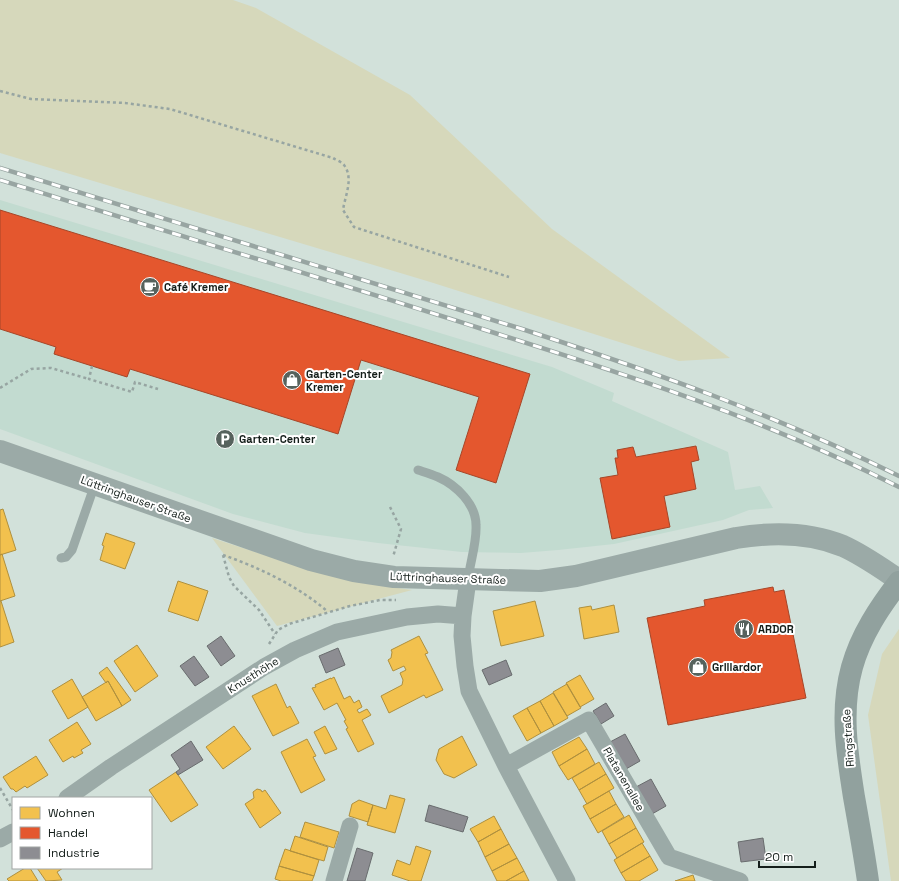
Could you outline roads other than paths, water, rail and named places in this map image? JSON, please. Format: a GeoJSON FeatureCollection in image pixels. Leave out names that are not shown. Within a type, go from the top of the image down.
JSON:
{"type":"FeatureCollection","features":[{"type":"Feature","properties":{"kind":"main road","name":"Ringstraße"},"geometry":{"type":"LineString","coordinates":[[868,881],[850,771],[845,723],[845,706],[849,678],[858,650],[875,615],[899,581]]}},
{"type":"Feature","properties":{"kind":"street","name":"Lüttringhauser Straße"},"geometry":{"type":"LineString","coordinates":[[0,452],[311,560],[394,577],[468,580],[554,580],[708,546],[736,538],[755,535],[786,534],[811,537],[833,542],[868,559],[899,581]]}},
{"type":"Feature","properties":{"kind":"street"},"geometry":{"type":"LineString","coordinates":[[468,580],[462,636],[469,691],[506,766],[567,881]]}},
{"type":"Feature","properties":{"kind":"street","name":"Knusthöhe"},"geometry":{"type":"LineString","coordinates":[[68,797],[111,767],[264,667],[295,650],[337,632],[407,616],[438,614],[463,616]]}},
{"type":"Feature","properties":{"kind":"street","name":"Platanenallee"},"geometry":{"type":"LineString","coordinates":[[506,766],[589,720],[669,857],[740,881]]}},
{"type":"Feature","properties":{"kind":"street"},"geometry":{"type":"LineString","coordinates":[[334,881],[350,826]]}},
{"type":"Feature","properties":{"kind":"street"},"geometry":{"type":"LineString","coordinates":[[0,839],[12,833]]}},
{"type":"Feature","properties":{"kind":"lane"},"geometry":{"type":"LineString","coordinates":[[418,470],[438,477],[448,483],[469,502],[474,512],[476,525],[475,540],[468,580]]}},
{"type":"Feature","properties":{"kind":"lane"},"geometry":{"type":"LineString","coordinates":[[61,558],[70,554],[74,546],[95,484]]}},
{"type":"Feature","properties":{"kind":"railway"},"geometry":{"type":"LineString","coordinates":[[0,168],[522,329],[618,361],[761,414],[853,454],[899,476]]}},
{"type":"Feature","properties":{"kind":"railway"},"geometry":{"type":"LineString","coordinates":[[0,180],[419,309],[639,380],[797,440],[848,462],[899,487]]}},
{"type":"Feature","properties":{"kind":"place","name":"Café Kremer"},"geometry":{"type":"Point","coordinates":[150,287]}},
{"type":"Feature","properties":{"kind":"place","name":"Garten-Center Kremer"},"geometry":{"type":"Point","coordinates":[292,380]}},
{"type":"Feature","properties":{"kind":"place","name":"Garten-Center"},"geometry":{"type":"Point","coordinates":[225,439]}},
{"type":"Feature","properties":{"kind":"place","name":"ARDOR"},"geometry":{"type":"Point","coordinates":[744,629]}},
{"type":"Feature","properties":{"kind":"place","name":"Grillardor"},"geometry":{"type":"Point","coordinates":[698,667]}}]}
